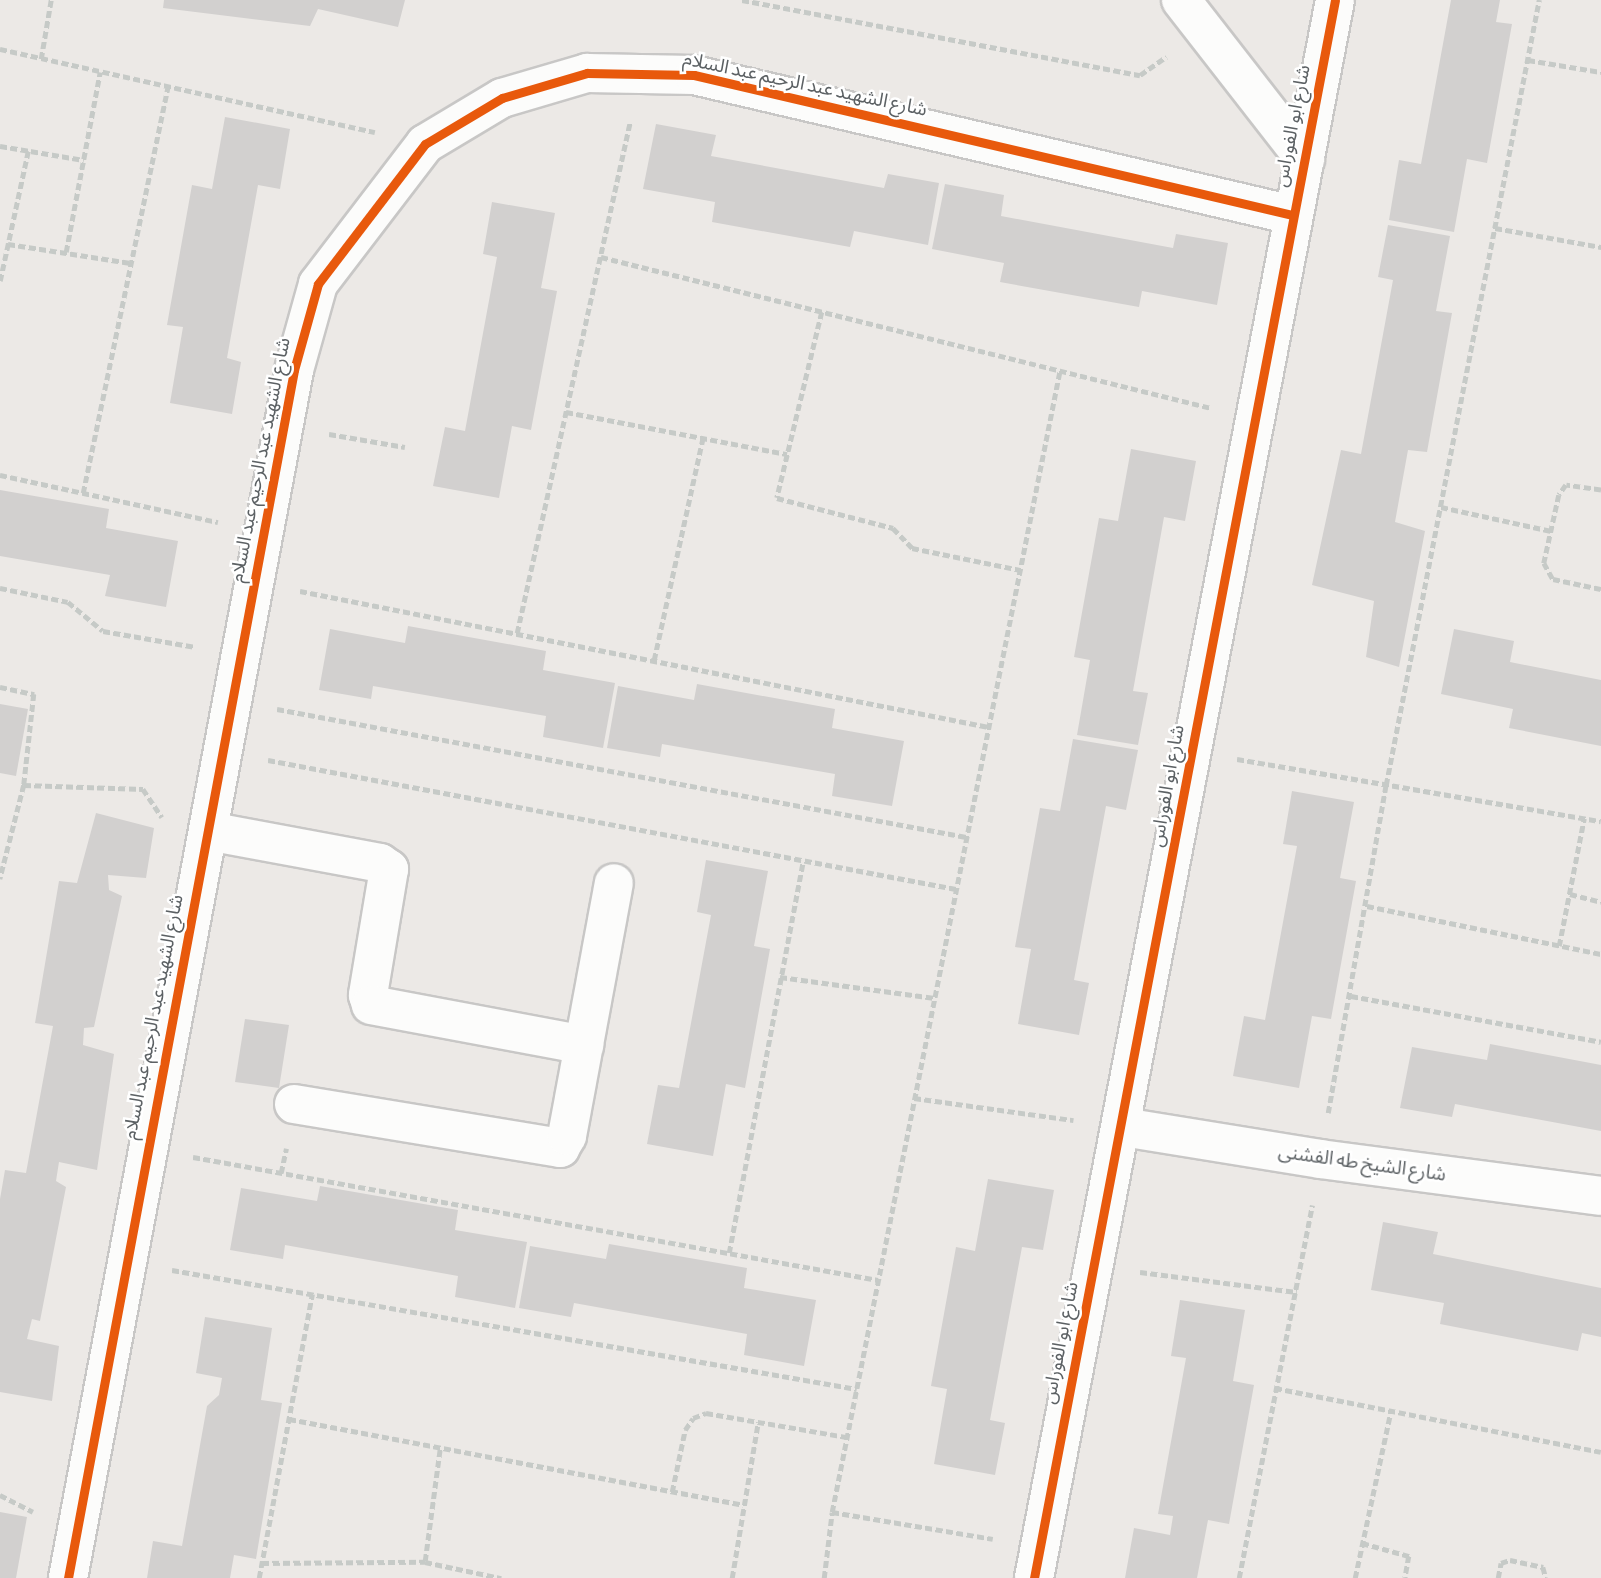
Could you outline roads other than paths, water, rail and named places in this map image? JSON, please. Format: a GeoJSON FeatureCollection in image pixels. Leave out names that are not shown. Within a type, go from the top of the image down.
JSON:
{"type":"FeatureCollection","features":[{"type":"Feature","properties":{"kind":"street"},"geometry":{"type":"LineString","coordinates":[[1181,0],[1305,159]]}},
{"type":"Feature","properties":{"kind":"street","name":"شارع ابو الفوراس"},"geometry":{"type":"LineString","coordinates":[[1037,1563],[1123,1127],[1335,0]]}},
{"type":"Feature","properties":{"kind":"street","name":"شارع الشهيد عبد الرحيم عبد السلام"},"geometry":{"type":"LineString","coordinates":[[68,1578],[284,426],[318,284],[425,144],[502,98],[587,73],[642,71],[694,75],[1293,215]]}},
{"type":"Feature","properties":{"kind":"street"},"geometry":{"type":"LineString","coordinates":[[208,831],[380,863],[388,869],[368,995],[371,1005],[584,1045]]}},
{"type":"Feature","properties":{"kind":"street"},"geometry":{"type":"LineString","coordinates":[[294,1104],[560,1148],[567,1136],[614,883]]}},
{"type":"Feature","properties":{"kind":"street","name":"شارع الشيخ طه الفشنى"},"geometry":{"type":"LineString","coordinates":[[1123,1127],[1320,1159],[1601,1196]]}}]}
